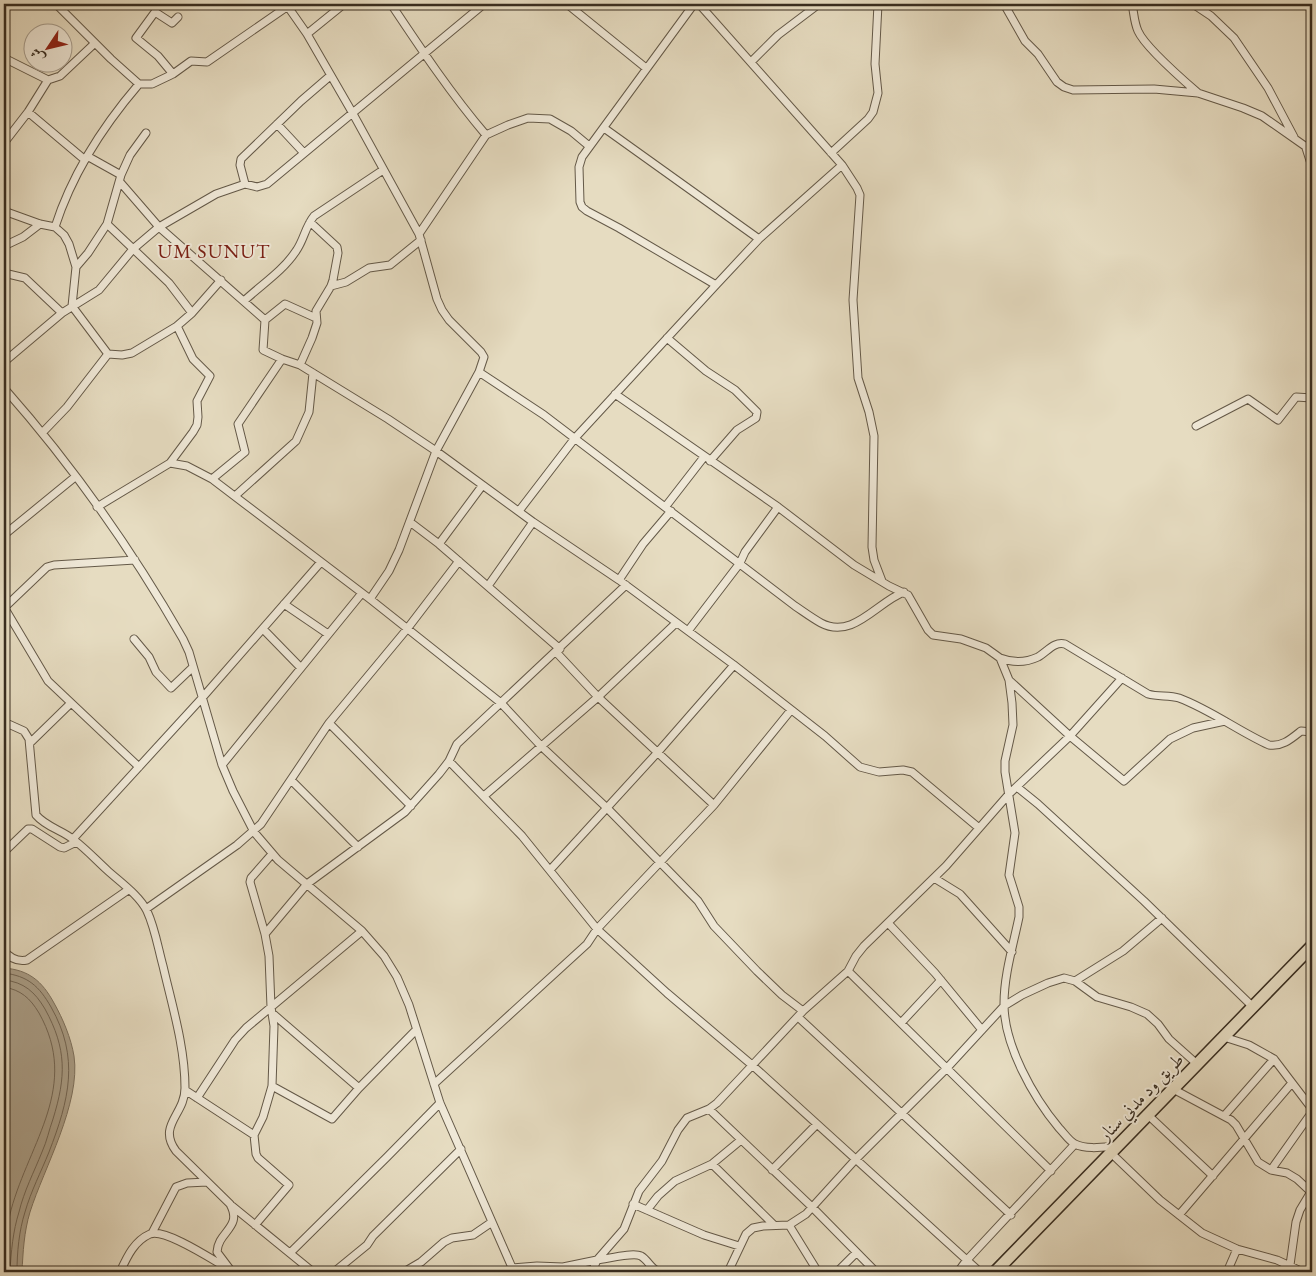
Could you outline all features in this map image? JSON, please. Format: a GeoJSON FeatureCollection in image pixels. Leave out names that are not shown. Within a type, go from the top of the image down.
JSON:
{"type":"FeatureCollection","features":[{"type":"Feature","properties":{"kind":"highway","name":"طريق ود مدني سنار"},"geometry":{"type":"LineString","coordinates":[[995,1272],[1312,946]]}},
{"type":"Feature","properties":{"kind":"street"},"geometry":{"type":"LineString","coordinates":[[4,8],[8,4]]}},
{"type":"Feature","properties":{"kind":"street"},"geometry":{"type":"LineString","coordinates":[[56,4],[139,84],[152,84],[173,74],[191,61],[204,63],[210,61],[287,5],[307,34],[352,112],[420,237],[437,299],[442,310],[449,320],[481,352],[484,358],[436,452],[399,550],[389,571],[370,599]]}},
{"type":"Feature","properties":{"kind":"street"},"geometry":{"type":"LineString","coordinates":[[307,34],[344,4]]}},
{"type":"Feature","properties":{"kind":"street"},"geometry":{"type":"LineString","coordinates":[[391,4],[464,110],[486,135]]}},
{"type":"Feature","properties":{"kind":"street"},"geometry":{"type":"LineString","coordinates":[[4,362],[62,313],[100,290],[133,248],[159,227],[216,194],[246,184],[257,187],[267,184],[484,4]]}},
{"type":"Feature","properties":{"kind":"street"},"geometry":{"type":"LineString","coordinates":[[567,4],[646,68]]}},
{"type":"Feature","properties":{"kind":"street"},"geometry":{"type":"LineString","coordinates":[[694,4],[589,146],[579,167],[580,202],[582,207],[716,285]]}},
{"type":"Feature","properties":{"kind":"street"},"geometry":{"type":"LineString","coordinates":[[699,4],[842,165],[860,195],[854,260],[854,328],[858,378],[869,412],[874,436],[872,547],[874,560],[882,581]]}},
{"type":"Feature","properties":{"kind":"street"},"geometry":{"type":"LineString","coordinates":[[751,62],[778,35],[819,4]]}},
{"type":"Feature","properties":{"kind":"street"},"geometry":{"type":"LineString","coordinates":[[831,153],[874,112],[878,93],[875,64],[878,4]]}},
{"type":"Feature","properties":{"kind":"street"},"geometry":{"type":"LineString","coordinates":[[1004,4],[1025,41],[1038,54],[1057,82],[1064,87],[1073,90],[1147,89],[1198,93],[1262,116],[1309,149],[1312,167]]}},
{"type":"Feature","properties":{"kind":"street"},"geometry":{"type":"LineString","coordinates":[[1132,4],[1136,26],[1144,41],[1198,93]]}},
{"type":"Feature","properties":{"kind":"street"},"geometry":{"type":"LineString","coordinates":[[1193,4],[1211,16],[1234,38],[1268,88],[1294,138]]}},
{"type":"Feature","properties":{"kind":"street"},"geometry":{"type":"LineString","coordinates":[[173,74],[158,56],[136,38],[155,12],[172,23],[178,17]]}},
{"type":"Feature","properties":{"kind":"street"},"geometry":{"type":"LineString","coordinates":[[4,143],[28,112],[48,80],[60,76],[95,43]]}},
{"type":"Feature","properties":{"kind":"street"},"geometry":{"type":"LineString","coordinates":[[4,58],[48,80]]}},
{"type":"Feature","properties":{"kind":"street"},"geometry":{"type":"LineString","coordinates":[[246,184],[240,162],[277,124],[330,76]]}},
{"type":"Feature","properties":{"kind":"street"},"geometry":{"type":"LineString","coordinates":[[55,228],[65,198],[86,158],[114,114],[139,84]]}},
{"type":"Feature","properties":{"kind":"street"},"geometry":{"type":"LineString","coordinates":[[28,112],[86,158],[120,179],[159,227],[265,320]]}},
{"type":"Feature","properties":{"kind":"street"},"geometry":{"type":"LineString","coordinates":[[331,286],[346,282],[369,268],[390,265],[420,237],[486,135],[528,118],[550,120],[571,132],[589,146]]}},
{"type":"Feature","properties":{"kind":"street"},"geometry":{"type":"LineString","coordinates":[[277,124],[304,152]]}},
{"type":"Feature","properties":{"kind":"street"},"geometry":{"type":"LineString","coordinates":[[604,128],[759,239]]}},
{"type":"Feature","properties":{"kind":"street"},"geometry":{"type":"LineString","coordinates":[[76,267],[106,224],[120,179],[130,155],[146,133]]}},
{"type":"Feature","properties":{"kind":"street"},"geometry":{"type":"LineString","coordinates":[[519,511],[575,438],[716,285],[759,239],[842,165]]}},
{"type":"Feature","properties":{"kind":"street"},"geometry":{"type":"LineString","coordinates":[[244,301],[291,259],[298,249],[310,222],[328,206],[383,170]]}},
{"type":"Feature","properties":{"kind":"street"},"geometry":{"type":"LineString","coordinates":[[4,211],[55,228],[64,235],[76,267],[72,306],[108,354],[132,354],[176,326],[192,313],[221,280]]}},
{"type":"Feature","properties":{"kind":"street"},"geometry":{"type":"LineString","coordinates":[[300,365],[317,323],[316,311],[331,286],[338,250],[310,222]]}},
{"type":"Feature","properties":{"kind":"street"},"geometry":{"type":"LineString","coordinates":[[4,246],[23,237],[40,224]]}},
{"type":"Feature","properties":{"kind":"street"},"geometry":{"type":"LineString","coordinates":[[106,224],[169,283],[192,313]]}},
{"type":"Feature","properties":{"kind":"street"},"geometry":{"type":"LineString","coordinates":[[4,273],[25,278],[62,313]]}},
{"type":"Feature","properties":{"kind":"street"},"geometry":{"type":"LineString","coordinates":[[316,318],[285,304],[265,320],[263,350],[300,365],[388,419],[436,452],[533,522],[626,585],[734,665],[860,766],[880,772],[903,770],[912,772],[979,828]]}},
{"type":"Feature","properties":{"kind":"street"},"geometry":{"type":"LineString","coordinates":[[97,507],[170,463],[197,425],[196,404],[210,376],[193,359],[176,326]]}},
{"type":"Feature","properties":{"kind":"street"},"geometry":{"type":"LineString","coordinates":[[619,580],[668,508],[707,459],[737,430],[756,418],[757,412],[735,390],[706,370],[667,338]]}},
{"type":"Feature","properties":{"kind":"street"},"geometry":{"type":"LineString","coordinates":[[43,432],[67,407],[108,354]]}},
{"type":"Feature","properties":{"kind":"street"},"geometry":{"type":"LineString","coordinates":[[212,479],[246,452],[238,424],[282,359]]}},
{"type":"Feature","properties":{"kind":"street"},"geometry":{"type":"LineString","coordinates":[[478,372],[575,438],[802,611],[822,624],[836,628],[846,628],[885,602],[904,592]]}},
{"type":"Feature","properties":{"kind":"street"},"geometry":{"type":"LineString","coordinates":[[235,496],[296,441],[309,412],[314,374]]}},
{"type":"Feature","properties":{"kind":"street"},"geometry":{"type":"LineString","coordinates":[[4,388],[43,432],[135,560],[183,639],[222,765],[254,832],[272,854],[362,931],[384,956],[397,978],[409,1006],[440,1102],[513,1270],[537,1266],[563,1267],[634,1255],[639,1256],[652,1269],[658,1272]]}},
{"type":"Feature","properties":{"kind":"street"},"geometry":{"type":"LineString","coordinates":[[615,394],[778,507],[854,565],[889,586],[904,592],[912,599],[928,630],[933,634],[961,639],[986,648],[1000,658],[1010,662],[1029,660],[1040,656],[1060,642],[1148,694],[1176,697],[1202,707],[1259,741],[1276,746],[1283,744],[1301,731],[1312,732]]}},
{"type":"Feature","properties":{"kind":"street"},"geometry":{"type":"LineString","coordinates":[[1196,426],[1248,400],[1278,420],[1296,397],[1312,398]]}},
{"type":"Feature","properties":{"kind":"street"},"geometry":{"type":"LineString","coordinates":[[170,463],[187,466],[212,479],[408,628],[501,703],[541,746],[661,862],[698,901],[719,932],[901,1113],[1010,1215]]}},
{"type":"Feature","properties":{"kind":"street"},"geometry":{"type":"LineString","coordinates":[[4,535],[75,477]]}},
{"type":"Feature","properties":{"kind":"street"},"geometry":{"type":"LineString","coordinates":[[439,544],[482,486]]}},
{"type":"Feature","properties":{"kind":"street"},"geometry":{"type":"LineString","coordinates":[[688,631],[740,563],[750,545],[778,507]]}},
{"type":"Feature","properties":{"kind":"street"},"geometry":{"type":"LineString","coordinates":[[410,522],[488,586],[558,651],[598,697],[714,806]]}},
{"type":"Feature","properties":{"kind":"street"},"geometry":{"type":"LineString","coordinates":[[488,586],[533,522]]}},
{"type":"Feature","properties":{"kind":"street"},"geometry":{"type":"LineString","coordinates":[[135,560],[47,567],[4,608],[45,676],[139,767]]}},
{"type":"Feature","properties":{"kind":"street"},"geometry":{"type":"LineString","coordinates":[[146,909],[254,832],[329,723],[408,628],[459,561]]}},
{"type":"Feature","properties":{"kind":"street"},"geometry":{"type":"LineString","coordinates":[[4,852],[28,829],[32,829],[64,848],[74,840],[321,562]]}},
{"type":"Feature","properties":{"kind":"street"},"geometry":{"type":"LineString","coordinates":[[264,934],[307,884],[411,806],[449,761],[457,744],[626,585]]}},
{"type":"Feature","properties":{"kind":"street"},"geometry":{"type":"LineString","coordinates":[[222,765],[362,593]]}},
{"type":"Feature","properties":{"kind":"street"},"geometry":{"type":"LineString","coordinates":[[284,604],[328,634]]}},
{"type":"Feature","properties":{"kind":"street"},"geometry":{"type":"LineString","coordinates":[[484,796],[598,697],[676,623]]}},
{"type":"Feature","properties":{"kind":"street"},"geometry":{"type":"LineString","coordinates":[[263,629],[301,668]]}},
{"type":"Feature","properties":{"kind":"street"},"geometry":{"type":"LineString","coordinates":[[134,639],[149,657],[156,672],[171,688],[193,667]]}},
{"type":"Feature","properties":{"kind":"street"},"geometry":{"type":"LineString","coordinates":[[1000,658],[1009,680],[1012,703],[1013,725],[1005,761],[1005,772],[1015,833],[1009,875],[1019,907],[1019,917],[1005,985],[1004,1006],[1010,1039],[1018,1061],[1036,1097],[1053,1120],[1075,1144],[1088,1148],[1114,1150],[1160,1200],[1202,1233],[1237,1249],[1290,1265],[1303,1272]]}},
{"type":"Feature","properties":{"kind":"street"},"geometry":{"type":"LineString","coordinates":[[550,870],[658,752],[734,665]]}},
{"type":"Feature","properties":{"kind":"street"},"geometry":{"type":"LineString","coordinates":[[592,1272],[597,1260],[624,1229],[639,1191],[662,1162],[683,1122],[691,1116],[709,1109],[801,1014],[848,971],[856,956],[934,878],[1009,794],[1070,736],[1122,678]]}},
{"type":"Feature","properties":{"kind":"street"},"geometry":{"type":"LineString","coordinates":[[1009,680],[1122,781],[1170,739],[1193,728],[1224,721]]}},
{"type":"Feature","properties":{"kind":"street"},"geometry":{"type":"LineString","coordinates":[[30,743],[71,703]]}},
{"type":"Feature","properties":{"kind":"street"},"geometry":{"type":"LineString","coordinates":[[434,1084],[579,952],[592,938],[596,929],[714,806],[791,710]]}},
{"type":"Feature","properties":{"kind":"street"},"geometry":{"type":"LineString","coordinates":[[4,722],[24,731],[28,735],[36,815],[41,821],[74,840],[146,909],[158,945],[170,994],[185,1090],[178,1112],[169,1127],[168,1135],[171,1143],[176,1151],[230,1204],[314,1272]]}},
{"type":"Feature","properties":{"kind":"street"},"geometry":{"type":"LineString","coordinates":[[329,723],[411,806]]}},
{"type":"Feature","properties":{"kind":"street"},"geometry":{"type":"LineString","coordinates":[[449,761],[522,836],[596,929],[667,993],[752,1065],[980,1272]]}},
{"type":"Feature","properties":{"kind":"street"},"geometry":{"type":"LineString","coordinates":[[291,780],[358,847]]}},
{"type":"Feature","properties":{"kind":"street"},"geometry":{"type":"LineString","coordinates":[[1017,787],[1162,918],[1253,1006]]}},
{"type":"Feature","properties":{"kind":"street"},"geometry":{"type":"LineString","coordinates":[[256,1225],[289,1185],[258,1158],[254,1135],[265,1110],[272,1086],[274,1026],[271,974],[264,934],[250,882],[251,878],[272,854]]}},
{"type":"Feature","properties":{"kind":"street"},"geometry":{"type":"LineString","coordinates":[[934,878],[960,894],[1012,952]]}},
{"type":"Feature","properties":{"kind":"street"},"geometry":{"type":"LineString","coordinates":[[4,951],[20,962],[27,960],[128,890]]}},
{"type":"Feature","properties":{"kind":"street"},"geometry":{"type":"LineString","coordinates":[[1075,981],[1123,951],[1162,918]]}},
{"type":"Feature","properties":{"kind":"street"},"geometry":{"type":"LineString","coordinates":[[888,923],[941,980],[982,1030]]}},
{"type":"Feature","properties":{"kind":"street"},"geometry":{"type":"LineString","coordinates":[[197,1098],[235,1040],[246,1028],[272,1010],[362,931]]}},
{"type":"Feature","properties":{"kind":"street"},"geometry":{"type":"LineString","coordinates":[[848,971],[1051,1171]]}},
{"type":"Feature","properties":{"kind":"street"},"geometry":{"type":"LineString","coordinates":[[728,1272],[746,1234],[753,1228],[789,1225],[798,1221],[813,1208],[855,1160],[947,1068],[1004,1006],[1048,983],[1064,978],[1075,981],[1097,997],[1147,1014],[1183,1053],[1198,1064]]}},
{"type":"Feature","properties":{"kind":"street"},"geometry":{"type":"LineString","coordinates":[[900,1022],[941,980]]}},
{"type":"Feature","properties":{"kind":"street"},"geometry":{"type":"LineString","coordinates":[[272,1010],[359,1088]]}},
{"type":"Feature","properties":{"kind":"street"},"geometry":{"type":"LineString","coordinates":[[272,1086],[332,1119],[359,1088],[416,1030]]}},
{"type":"Feature","properties":{"kind":"street"},"geometry":{"type":"LineString","coordinates":[[1224,1037],[1249,1045],[1274,1059],[1312,1110],[1271,1170]]}},
{"type":"Feature","properties":{"kind":"street"},"geometry":{"type":"LineString","coordinates":[[1224,1116],[1274,1059]]}},
{"type":"Feature","properties":{"kind":"street"},"geometry":{"type":"LineString","coordinates":[[1179,1215],[1291,1084]]}},
{"type":"Feature","properties":{"kind":"street"},"geometry":{"type":"LineString","coordinates":[[1173,1089],[1224,1116],[1236,1125],[1258,1162],[1271,1170],[1287,1173],[1312,1191],[1300,1210],[1296,1222],[1290,1265]]}},
{"type":"Feature","properties":{"kind":"street"},"geometry":{"type":"LineString","coordinates":[[185,1090],[254,1135]]}},
{"type":"Feature","properties":{"kind":"street"},"geometry":{"type":"LineString","coordinates":[[290,1253],[440,1102]]}},
{"type":"Feature","properties":{"kind":"street"},"geometry":{"type":"LineString","coordinates":[[709,1109],[813,1208],[876,1272]]}},
{"type":"Feature","properties":{"kind":"street"},"geometry":{"type":"LineString","coordinates":[[1148,1115],[1213,1176]]}},
{"type":"Feature","properties":{"kind":"street"},"geometry":{"type":"LineString","coordinates":[[772,1170],[817,1124]]}},
{"type":"Feature","properties":{"kind":"street"},"geometry":{"type":"LineString","coordinates":[[648,1210],[658,1196],[675,1181],[712,1164],[741,1140]]}},
{"type":"Feature","properties":{"kind":"street"},"geometry":{"type":"LineString","coordinates":[[958,1272],[966,1261],[1075,1144]]}},
{"type":"Feature","properties":{"kind":"street"},"geometry":{"type":"LineString","coordinates":[[334,1272],[367,1245],[372,1237],[461,1149]]}},
{"type":"Feature","properties":{"kind":"street"},"geometry":{"type":"LineString","coordinates":[[712,1164],[774,1225]]}},
{"type":"Feature","properties":{"kind":"street"},"geometry":{"type":"LineString","coordinates":[[152,1233],[176,1187],[187,1183],[207,1182]]}},
{"type":"Feature","properties":{"kind":"street"},"geometry":{"type":"LineString","coordinates":[[230,1204],[235,1215],[234,1220],[219,1244],[217,1252],[232,1272]]}},
{"type":"Feature","properties":{"kind":"street"},"geometry":{"type":"LineString","coordinates":[[633,1204],[704,1235],[739,1246]]}},
{"type":"Feature","properties":{"kind":"street"},"geometry":{"type":"LineString","coordinates":[[404,1272],[421,1262],[444,1242],[458,1237],[473,1235],[492,1222]]}},
{"type":"Feature","properties":{"kind":"street"},"geometry":{"type":"LineString","coordinates":[[789,1225],[818,1272]]}},
{"type":"Feature","properties":{"kind":"street"},"geometry":{"type":"LineString","coordinates":[[120,1272],[134,1246],[152,1233],[158,1232],[171,1236],[232,1272]]}},
{"type":"Feature","properties":{"kind":"street"},"geometry":{"type":"LineString","coordinates":[[1227,1272],[1237,1249]]}},
{"type":"Feature","properties":{"kind":"street"},"geometry":{"type":"LineString","coordinates":[[837,1272],[856,1253]]}},
{"type":"Feature","properties":{"kind":"water"},"geometry":{"type":"Polygon","coordinates":[[[4,968],[28,974],[45,989],[63,1022],[74,1056],[75,1074],[72,1094],[60,1135],[30,1212],[25,1234],[22,1272],[4,1272],[4,968]]]}},
{"type":"Feature","properties":{"kind":"district","name":"UM SUNUT"},"geometry":{"type":"Point","coordinates":[214,251]}}]}
